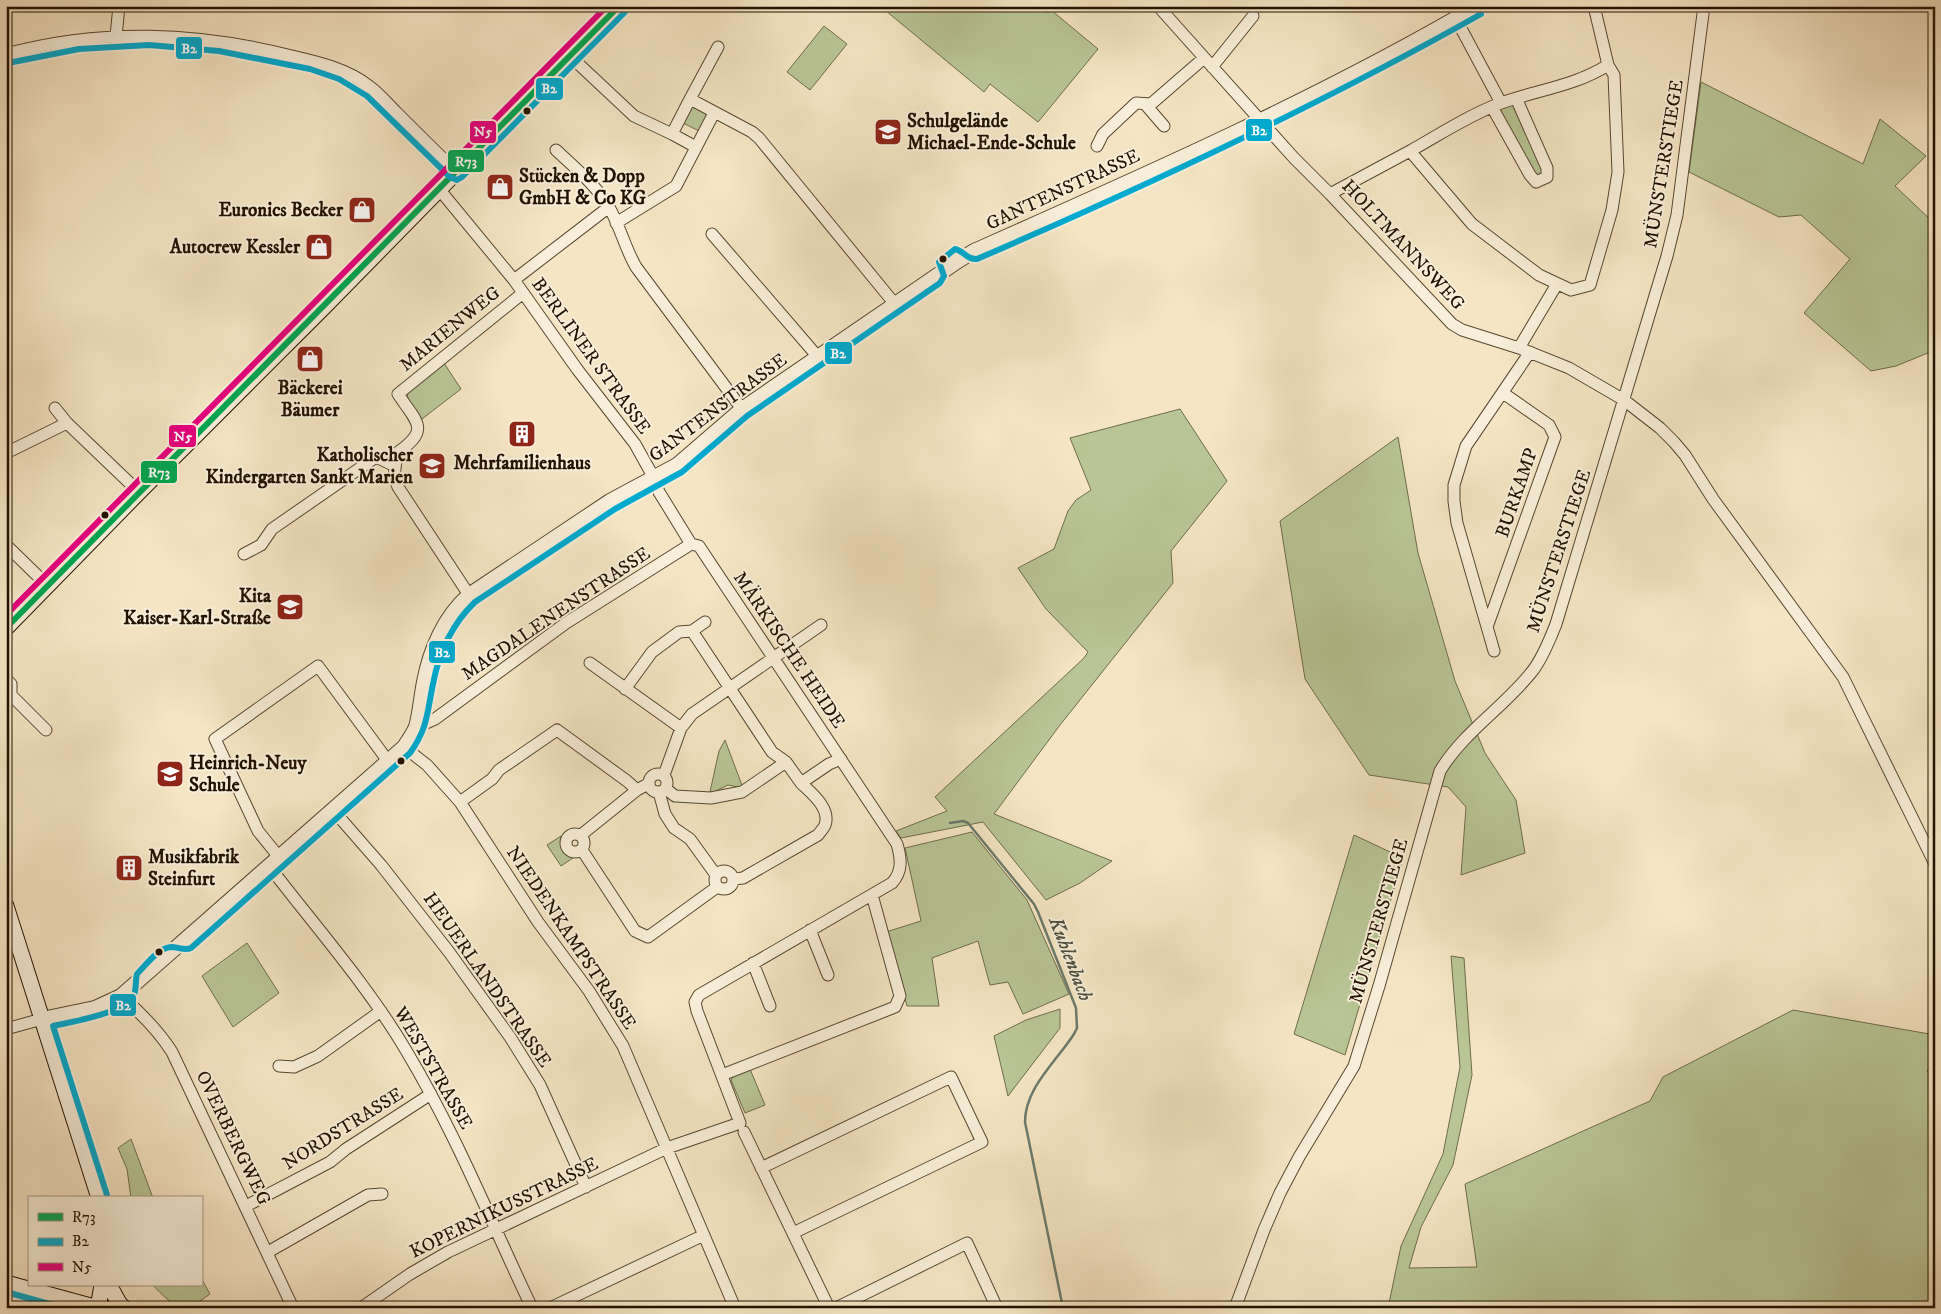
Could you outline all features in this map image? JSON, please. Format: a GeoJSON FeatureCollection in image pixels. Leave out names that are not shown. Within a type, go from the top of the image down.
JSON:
{"type":"FeatureCollection","features":[{"type":"Feature","properties":{"kind":"main road"},"geometry":{"type":"LineString","coordinates":[[6,628],[619,6]]}},
{"type":"Feature","properties":{"kind":"main road"},"geometry":{"type":"LineString","coordinates":[[6,906],[98,1196]]}},
{"type":"Feature","properties":{"kind":"main road"},"geometry":{"type":"LineString","coordinates":[[6,1283],[65,1302],[99,1308],[102,1286]]}},
{"type":"Feature","properties":{"kind":"main road"},"geometry":{"type":"LineString","coordinates":[[110,1286],[124,1308]]}},
{"type":"Feature","properties":{"kind":"street"},"geometry":{"type":"LineString","coordinates":[[116,36],[119,6]]}},
{"type":"Feature","properties":{"kind":"street","name":"HOLTMANNSWEG"},"geometry":{"type":"LineString","coordinates":[[1158,6],[1294,158],[1452,324],[1462,330],[1524,350],[1569,368],[1624,400],[1660,428],[1685,455],[1713,499],[1843,677],[1935,864]]}},
{"type":"Feature","properties":{"kind":"street","name":"GANTENSTRASSE"},"geometry":{"type":"LineString","coordinates":[[6,1028],[95,1008],[121,996],[404,747],[415,728],[424,680],[434,648],[447,618],[469,595],[610,501],[677,465],[742,410],[894,303],[974,251],[1260,120],[1380,60],[1457,13],[1477,6]]}},
{"type":"Feature","properties":{"kind":"street"},"geometry":{"type":"LineString","coordinates":[[1410,151],[1472,224],[1539,275],[1571,290],[1590,285],[1612,210],[1618,172],[1614,75],[1608,65],[1594,6]]}},
{"type":"Feature","properties":{"kind":"street","name":"MÜNSTERSTIEGE"},"geometry":{"type":"LineString","coordinates":[[1235,1308],[1264,1230],[1280,1194],[1354,1066],[1379,986],[1440,771],[1456,748],[1521,684],[1534,668],[1544,652],[1556,624],[1668,256],[1677,215],[1704,6]]}},
{"type":"Feature","properties":{"kind":"street"},"geometry":{"type":"LineString","coordinates":[[1457,13],[1497,105],[1530,175],[1536,182],[1547,178],[1547,168],[1516,98]]}},
{"type":"Feature","properties":{"kind":"street"},"geometry":{"type":"LineString","coordinates":[[1097,146],[1103,134],[1136,103],[1151,104],[1208,63],[1253,16]]}},
{"type":"Feature","properties":{"kind":"street"},"geometry":{"type":"LineString","coordinates":[[6,54],[52,44],[116,36],[188,37],[254,46],[310,60],[342,71],[369,86],[456,171]]}},
{"type":"Feature","properties":{"kind":"street"},"geometry":{"type":"LineString","coordinates":[[672,134],[718,47]]}},
{"type":"Feature","properties":{"kind":"street"},"geometry":{"type":"LineString","coordinates":[[570,56],[634,116],[696,147]]}},
{"type":"Feature","properties":{"kind":"street"},"geometry":{"type":"LineString","coordinates":[[1330,194],[1497,105],[1595,74],[1608,65]]}},
{"type":"Feature","properties":{"kind":"street"},"geometry":{"type":"LineString","coordinates":[[690,99],[752,132],[894,303]]}},
{"type":"Feature","properties":{"kind":"street"},"geometry":{"type":"LineString","coordinates":[[1144,104],[1164,126]]}},
{"type":"Feature","properties":{"kind":"street"},"geometry":{"type":"LineString","coordinates":[[616,223],[676,186],[714,113]]}},
{"type":"Feature","properties":{"kind":"street"},"geometry":{"type":"LineString","coordinates":[[556,150],[594,186],[609,207],[627,251],[636,267],[742,410]]}},
{"type":"Feature","properties":{"kind":"street","name":"BERLINER STRASSE"},"geometry":{"type":"LineString","coordinates":[[439,189],[514,280],[635,444],[654,478]]}},
{"type":"Feature","properties":{"kind":"street","name":"BERLINER STRASSE"},"geometry":{"type":"LineString","coordinates":[[514,280],[609,207]]}},
{"type":"Feature","properties":{"kind":"street"},"geometry":{"type":"LineString","coordinates":[[712,234],[818,357]]}},
{"type":"Feature","properties":{"kind":"street"},"geometry":{"type":"LineString","coordinates":[[1494,651],[1457,523],[1454,485],[1466,446],[1503,393],[1557,284]]}},
{"type":"Feature","properties":{"kind":"street","name":"MARIENWEG"},"geometry":{"type":"LineString","coordinates":[[394,466],[397,453],[415,439],[418,432],[418,425],[398,394],[523,293]]}},
{"type":"Feature","properties":{"kind":"street","name":"BURKAMP"},"geometry":{"type":"LineString","coordinates":[[1487,627],[1555,437],[1549,425],[1503,393]]}},
{"type":"Feature","properties":{"kind":"street"},"geometry":{"type":"LineString","coordinates":[[55,408],[138,492]]}},
{"type":"Feature","properties":{"kind":"street"},"geometry":{"type":"LineString","coordinates":[[6,453],[67,422]]}},
{"type":"Feature","properties":{"kind":"street"},"geometry":{"type":"LineString","coordinates":[[244,554],[261,545],[272,529],[376,457],[394,466],[394,476],[398,487],[469,595]]}},
{"type":"Feature","properties":{"kind":"street","name":"MÄRKISCHE HEIDE"},"geometry":{"type":"LineString","coordinates":[[654,478],[659,492],[690,544],[699,546],[897,844],[900,856],[898,876],[892,883],[872,895]]}},
{"type":"Feature","properties":{"kind":"street","name":"MAGDALENENSTRASSE"},"geometry":{"type":"LineString","coordinates":[[415,728],[435,719],[566,623],[690,544]]}},
{"type":"Feature","properties":{"kind":"street"},"geometry":{"type":"LineString","coordinates":[[6,545],[48,586]]}},
{"type":"Feature","properties":{"kind":"street"},"geometry":{"type":"LineString","coordinates":[[625,689],[652,652],[679,632],[692,631],[705,622]]}},
{"type":"Feature","properties":{"kind":"street"},"geometry":{"type":"LineString","coordinates":[[664,775],[682,728],[692,714],[821,625]]}},
{"type":"Feature","properties":{"kind":"street"},"geometry":{"type":"LineString","coordinates":[[692,631],[772,752],[786,762],[801,783],[815,795],[825,812],[826,824],[818,835],[743,878],[734,878]]}},
{"type":"Feature","properties":{"kind":"street"},"geometry":{"type":"LineString","coordinates":[[590,663],[682,728]]}},
{"type":"Feature","properties":{"kind":"street","name":"WESTSTRASSE"},"geometry":{"type":"LineString","coordinates":[[388,761],[318,666],[215,739],[274,861],[381,1011],[431,1094],[454,1137],[494,1230],[532,1308]]}},
{"type":"Feature","properties":{"kind":"street"},"geometry":{"type":"LineString","coordinates":[[6,678],[11,684],[11,695],[46,730]]}},
{"type":"Feature","properties":{"kind":"street"},"geometry":{"type":"LineString","coordinates":[[460,802],[492,779],[499,770],[557,730],[637,790]]}},
{"type":"Feature","properties":{"kind":"street","name":"NIEDENKAMPSTRASSE"},"geometry":{"type":"LineString","coordinates":[[404,747],[427,765],[460,802],[538,922],[589,991],[623,1046],[735,1308]]}},
{"type":"Feature","properties":{"kind":"street"},"geometry":{"type":"LineString","coordinates":[[801,783],[829,764],[841,759]]}},
{"type":"Feature","properties":{"kind":"street"},"geometry":{"type":"LineString","coordinates":[[648,784],[652,790],[676,796],[711,798],[742,792],[786,762]]}},
{"type":"Feature","properties":{"kind":"street"},"geometry":{"type":"LineString","coordinates":[[581,835],[637,790],[648,784],[650,777],[656,773],[664,775],[668,781],[662,791],[665,814],[674,828],[690,839],[716,875],[715,882],[717,887]]}},
{"type":"Feature","properties":{"kind":"street","name":"HEUERLANDSTRASSE"},"geometry":{"type":"LineString","coordinates":[[333,810],[381,865],[444,944],[510,1037],[540,1086],[586,1187]]}},
{"type":"Feature","properties":{"kind":"street"},"geometry":{"type":"LineString","coordinates":[[573,833],[581,835],[585,841],[582,850],[578,853],[570,851],[566,845],[567,838],[573,833]]}},
{"type":"Feature","properties":{"kind":"street"},"geometry":{"type":"LineString","coordinates":[[582,850],[635,931],[648,938],[717,887]]}},
{"type":"Feature","properties":{"kind":"street"},"geometry":{"type":"LineString","coordinates":[[716,875],[722,871],[730,872],[734,878],[732,886],[726,890],[717,887]]}},
{"type":"Feature","properties":{"kind":"street"},"geometry":{"type":"LineString","coordinates":[[872,895],[900,996],[895,1006],[722,1075],[694,1002],[699,995],[872,895]]}},
{"type":"Feature","properties":{"kind":"street"},"geometry":{"type":"LineString","coordinates":[[810,930],[828,976]]}},
{"type":"Feature","properties":{"kind":"street"},"geometry":{"type":"LineString","coordinates":[[753,963],[770,1006]]}},
{"type":"Feature","properties":{"kind":"street","name":"OVERBERGWEG"},"geometry":{"type":"LineString","coordinates":[[121,996],[142,1014],[162,1036],[172,1052],[293,1308]]}},
{"type":"Feature","properties":{"kind":"street"},"geometry":{"type":"LineString","coordinates":[[279,1066],[294,1067],[318,1056],[381,1011]]}},
{"type":"Feature","properties":{"kind":"street","name":"KOPERNIKUSSTRASSE"},"geometry":{"type":"LineString","coordinates":[[361,1308],[410,1274],[448,1252],[667,1148],[740,1123],[722,1075]]}},
{"type":"Feature","properties":{"kind":"street"},"geometry":{"type":"LineString","coordinates":[[761,1168],[951,1077],[982,1142],[793,1233]]}},
{"type":"Feature","properties":{"kind":"street","name":"NORDSTRASSE"},"geometry":{"type":"LineString","coordinates":[[246,1206],[330,1162],[346,1149],[431,1094]]}},
{"type":"Feature","properties":{"kind":"street"},"geometry":{"type":"LineString","coordinates":[[744,1132],[829,1308]]}},
{"type":"Feature","properties":{"kind":"street"},"geometry":{"type":"LineString","coordinates":[[268,1252],[368,1195],[382,1194]]}},
{"type":"Feature","properties":{"kind":"street"},"geometry":{"type":"LineString","coordinates":[[550,1308],[704,1235]]}},
{"type":"Feature","properties":{"kind":"street"},"geometry":{"type":"LineString","coordinates":[[836,1308],[967,1243],[997,1308]]}},
{"type":"Feature","properties":{"kind":"green space"},"geometry":{"type":"Polygon","coordinates":[[[880,6],[1040,6],[1048,13],[1051,10],[1098,49],[1038,122],[990,84],[984,92],[880,6]]]}},
{"type":"Feature","properties":{"kind":"green space"},"geometry":{"type":"Polygon","coordinates":[[[824,26],[847,44],[810,90],[787,72],[824,26]]]}},
{"type":"Feature","properties":{"kind":"green space"},"geometry":{"type":"Polygon","coordinates":[[[1701,82],[1863,164],[1880,119],[1926,156],[1895,186],[1935,224],[1935,350],[1896,366],[1871,371],[1804,313],[1850,259],[1801,215],[1779,217],[1689,172],[1701,82]]]}},
{"type":"Feature","properties":{"kind":"green space"},"geometry":{"type":"Polygon","coordinates":[[[1515,101],[1545,176],[1537,179],[1495,108],[1515,101]]]}},
{"type":"Feature","properties":{"kind":"green space"},"geometry":{"type":"Polygon","coordinates":[[[692,105],[705,112],[707,117],[699,131],[681,122],[692,105]]]}},
{"type":"Feature","properties":{"kind":"green space"},"geometry":{"type":"Polygon","coordinates":[[[444,363],[461,389],[422,419],[409,402],[408,391],[444,363]]]}},
{"type":"Feature","properties":{"kind":"green space"},"geometry":{"type":"Polygon","coordinates":[[[1180,409],[1227,481],[1171,551],[1173,583],[1060,725],[994,814],[1112,861],[1080,883],[1046,900],[983,822],[901,838],[896,831],[947,811],[935,797],[1084,658],[1088,652],[1046,609],[1018,568],[1054,549],[1068,511],[1076,500],[1091,490],[1070,438],[1180,409]]]}},
{"type":"Feature","properties":{"kind":"green space"},"geometry":{"type":"Polygon","coordinates":[[[1398,437],[1418,553],[1455,681],[1485,753],[1516,800],[1525,853],[1461,875],[1466,807],[1448,787],[1369,775],[1305,679],[1280,521],[1398,437]]]}},
{"type":"Feature","properties":{"kind":"green space"},"geometry":{"type":"Polygon","coordinates":[[[725,740],[743,788],[728,785],[712,793],[710,792],[719,751],[725,740]]]}},
{"type":"Feature","properties":{"kind":"green space"},"geometry":{"type":"Polygon","coordinates":[[[972,832],[1027,900],[1069,994],[1023,1014],[1008,982],[990,985],[978,941],[932,958],[939,1006],[907,1006],[886,932],[921,921],[905,848],[972,832]]]}},
{"type":"Feature","properties":{"kind":"green space"},"geometry":{"type":"Polygon","coordinates":[[[1354,835],[1403,858],[1345,1055],[1294,1034],[1354,835]]]}},
{"type":"Feature","properties":{"kind":"green space"},"geometry":{"type":"Polygon","coordinates":[[[561,836],[563,851],[573,858],[561,866],[547,845],[561,836]]]}},
{"type":"Feature","properties":{"kind":"green space"},"geometry":{"type":"Polygon","coordinates":[[[247,943],[279,993],[233,1027],[202,976],[247,943]]]}},
{"type":"Feature","properties":{"kind":"green space"},"geometry":{"type":"Polygon","coordinates":[[[1451,956],[1464,958],[1472,1075],[1453,1165],[1421,1227],[1409,1268],[1477,1267],[1465,1184],[1650,1101],[1663,1077],[1793,1010],[1935,1035],[1935,1061],[1927,1071],[1935,1081],[1935,1308],[1388,1308],[1401,1246],[1443,1154],[1460,1067],[1451,956]]]}},
{"type":"Feature","properties":{"kind":"green space"},"geometry":{"type":"Polygon","coordinates":[[[1060,1009],[1060,1028],[1008,1096],[994,1036],[1026,1020],[1060,1009]]]}},
{"type":"Feature","properties":{"kind":"green space"},"geometry":{"type":"Polygon","coordinates":[[[750,1069],[765,1105],[745,1113],[731,1080],[734,1075],[750,1069]]]}},
{"type":"Feature","properties":{"kind":"green space"},"geometry":{"type":"Polygon","coordinates":[[[131,1139],[152,1196],[131,1196],[127,1169],[118,1148],[131,1139]]]}},
{"type":"Feature","properties":{"kind":"green space"},"geometry":{"type":"Polygon","coordinates":[[[202,1280],[210,1294],[185,1308],[170,1301],[154,1286],[202,1286],[202,1280]]]}},
{"type":"Feature","properties":{"kind":"waterway","name":"Kuhlenbach"},"geometry":{"type":"LineString","coordinates":[[950,823],[963,821],[968,823],[1034,904],[1076,1008],[1077,1028],[1036,1087],[1026,1110],[1025,1122],[1063,1308]]}},
{"type":"Feature","properties":{"kind":"transit line","name":"N5"},"geometry":{"type":"LineString","coordinates":[[6,615],[607,6]]}},
{"type":"Feature","properties":{"kind":"transit line","name":"R73"},"geometry":{"type":"LineString","coordinates":[[6,628],[619,6]]}},
{"type":"Feature","properties":{"kind":"transit line","name":"B2"},"geometry":{"type":"LineString","coordinates":[[8,63],[79,49],[149,45],[219,51],[310,69],[339,79],[367,96],[450,177],[457,180],[625,12]]}},
{"type":"Feature","properties":{"kind":"transit line","name":"B2"},"geometry":{"type":"LineString","coordinates":[[107,1195],[53,1026],[96,1016],[119,1008],[127,1003],[134,995],[137,974],[161,950],[171,947],[191,948],[410,753],[424,728],[436,672],[443,650],[453,629],[475,602],[615,509],[682,472],[747,416],[940,283],[944,276],[939,262],[955,249],[971,258],[977,259],[1105,202],[1232,143],[1358,81],[1481,14]]}},
{"type":"Feature","properties":{"kind":"transit line","name":"B2"},"geometry":{"type":"LineString","coordinates":[[6,1292],[64,1308]]}},
{"type":"Feature","properties":{"kind":"place","name":"Schulgelände Michael-Ende-Schule"},"geometry":{"type":"Point","coordinates":[888,132]}},
{"type":"Feature","properties":{"kind":"place","name":"Stücken & Dopp GmbH & Co KG"},"geometry":{"type":"Point","coordinates":[500,187]}},
{"type":"Feature","properties":{"kind":"place","name":"Euronics Becker"},"geometry":{"type":"Point","coordinates":[362,210]}},
{"type":"Feature","properties":{"kind":"place","name":"Autocrew Kessler"},"geometry":{"type":"Point","coordinates":[319,247]}},
{"type":"Feature","properties":{"kind":"place","name":"Bäckerei Bäumer"},"geometry":{"type":"Point","coordinates":[310,359]}},
{"type":"Feature","properties":{"kind":"place","name":"Mehrfamilienhaus"},"geometry":{"type":"Point","coordinates":[522,434]}},
{"type":"Feature","properties":{"kind":"place","name":"Katholischer Kindergarten Sankt Marien"},"geometry":{"type":"Point","coordinates":[432,466]}},
{"type":"Feature","properties":{"kind":"place","name":"Kita Kaiser-Karl-Straße"},"geometry":{"type":"Point","coordinates":[290,607]}},
{"type":"Feature","properties":{"kind":"place","name":"Heinrich-Neuy Schule"},"geometry":{"type":"Point","coordinates":[170,774]}},
{"type":"Feature","properties":{"kind":"place","name":"Musikfabrik Steinfurt"},"geometry":{"type":"Point","coordinates":[129,868]}}]}
